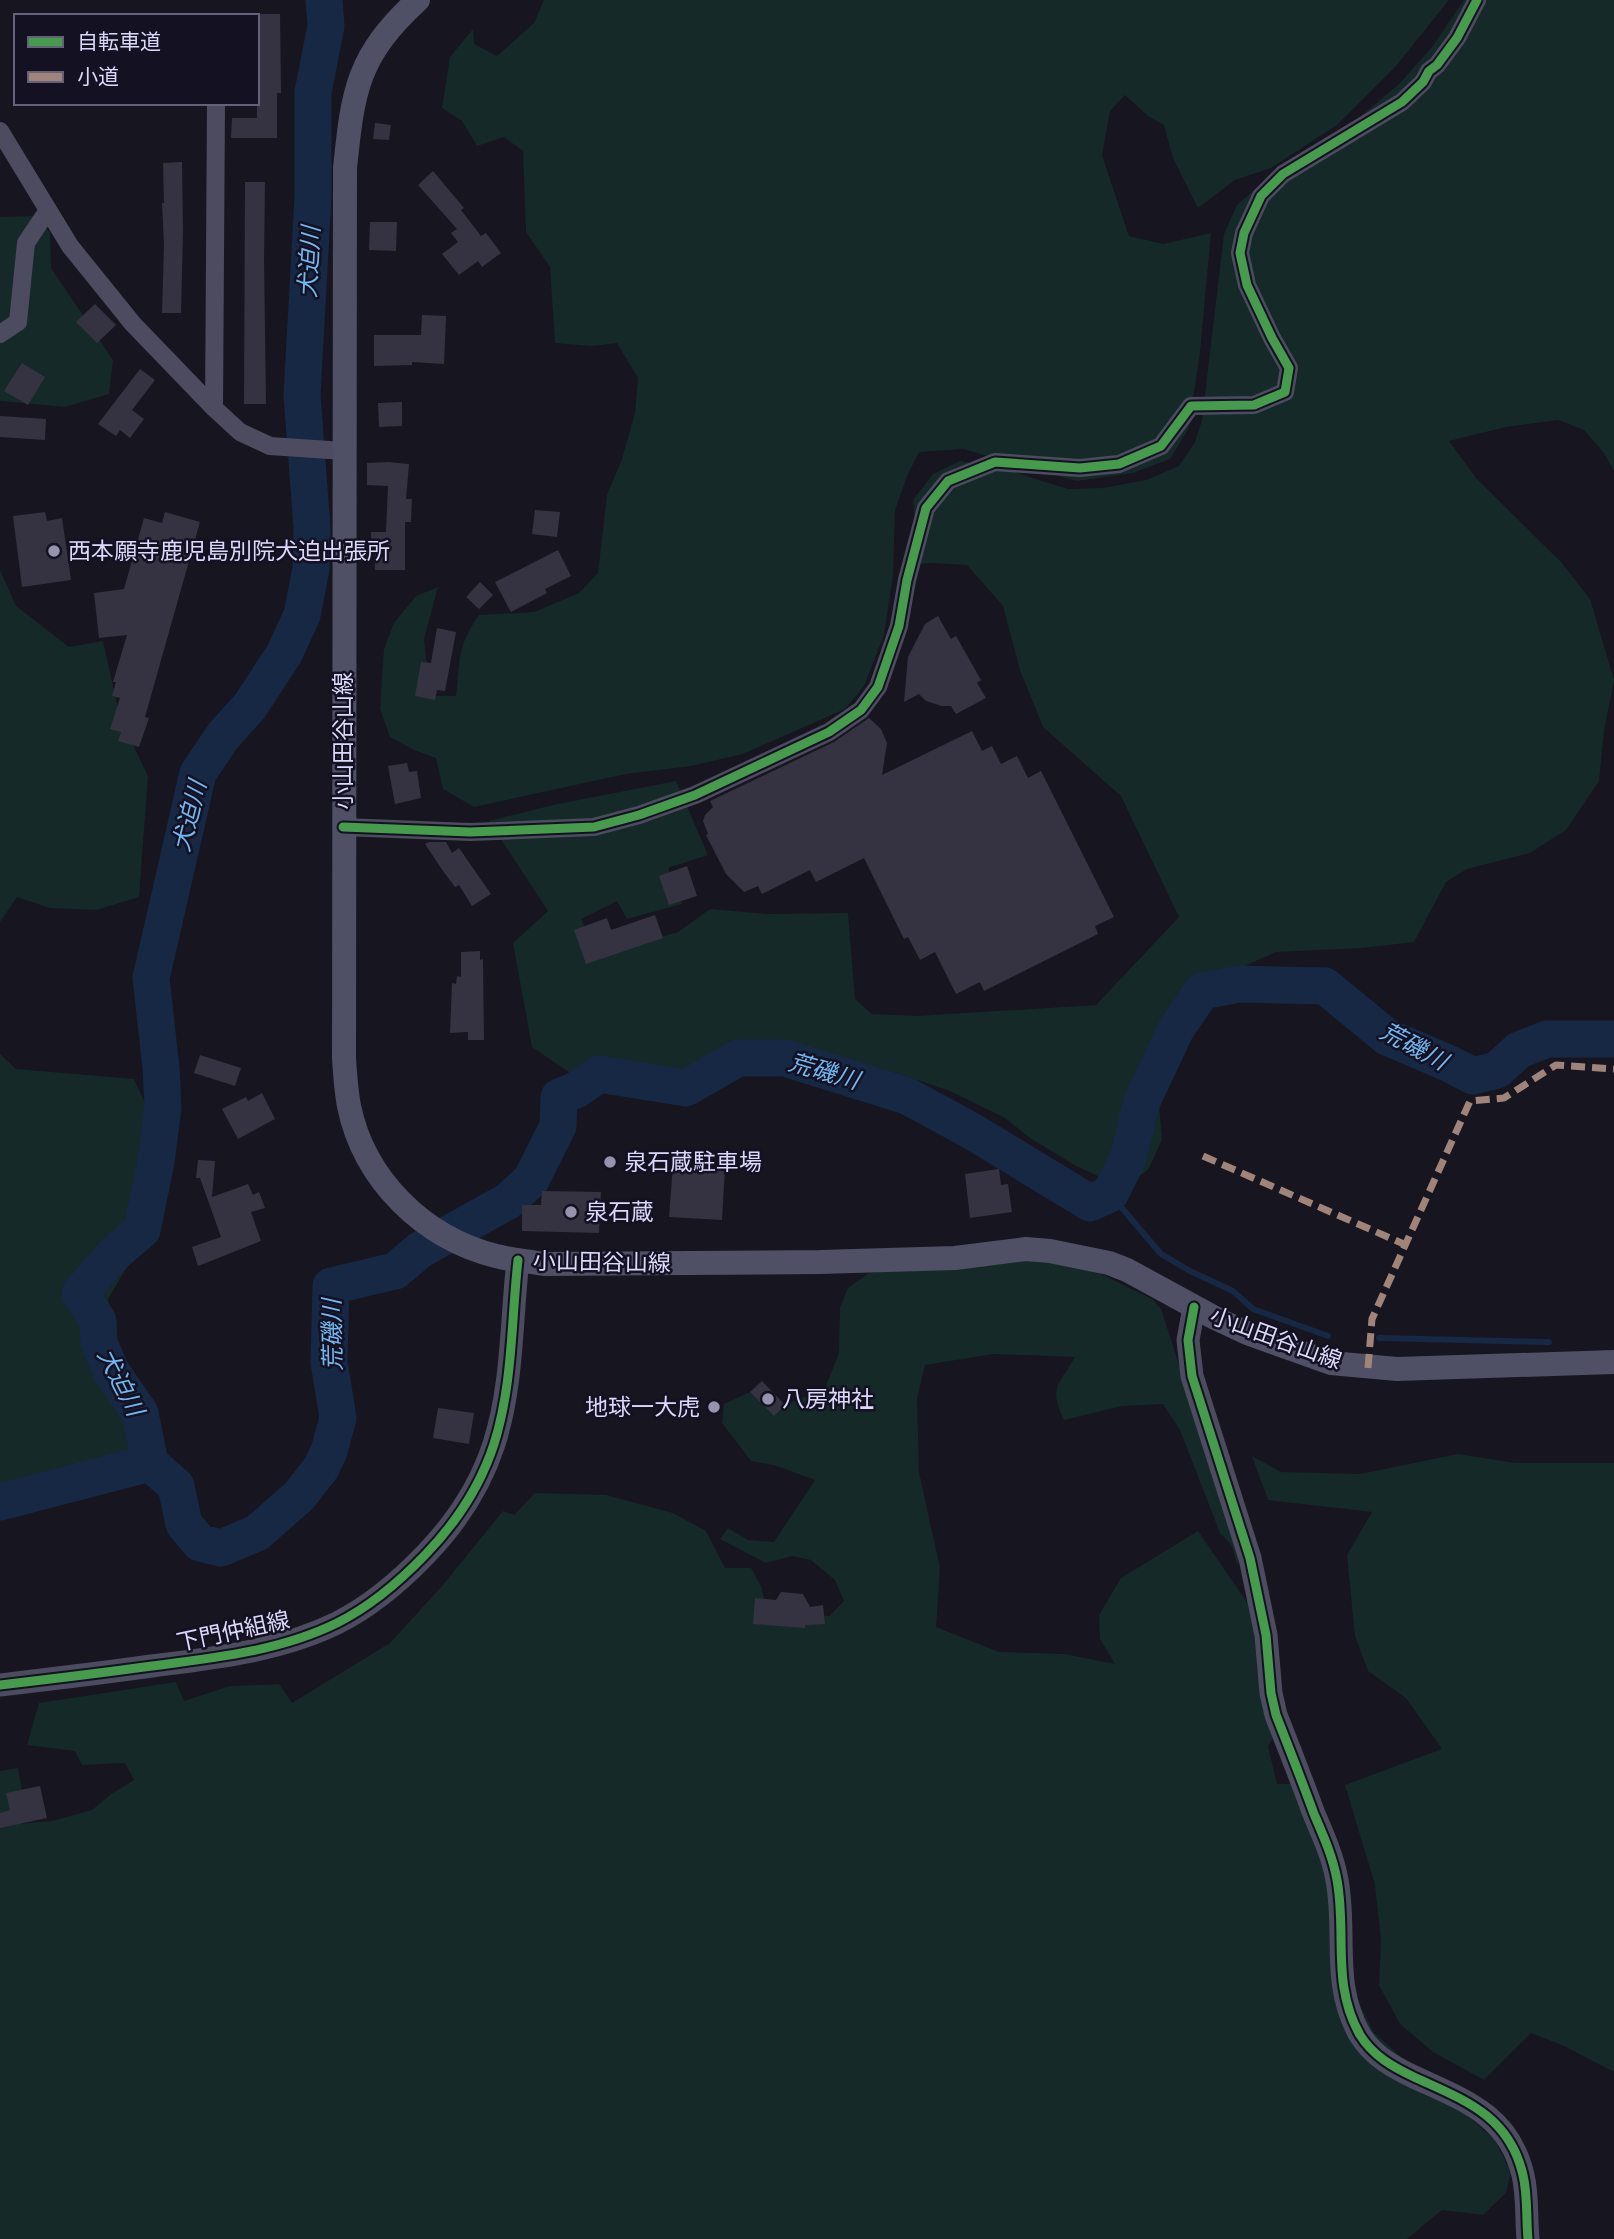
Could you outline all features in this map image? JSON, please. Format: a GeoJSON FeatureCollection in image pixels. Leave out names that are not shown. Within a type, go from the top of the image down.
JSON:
{"type":"FeatureCollection","features":[{"type":"Feature","properties":{"kind":"main road","name":"小山田谷山線"},"geometry":{"type":"LineString","coordinates":[[418,0],[394,24],[366,63],[358,80],[352,105],[345,168],[344,1058],[350,1107],[357,1132],[381,1179],[400,1202],[446,1236],[470,1247],[494,1255],[544,1264],[820,1262],[955,1258],[1038,1250],[1109,1263],[1247,1333],[1331,1363],[1397,1369],[1614,1362]]}},
{"type":"Feature","properties":{"kind":"street"},"geometry":{"type":"LineString","coordinates":[[343,827],[470,832],[594,827],[639,815],[695,795],[829,732],[860,710],[878,687],[899,626],[907,580],[926,508],[948,481],[995,462],[1080,468],[1119,464],[1161,446],[1191,406],[1254,405],[1285,392],[1289,368],[1247,285],[1240,253],[1244,233],[1261,196],[1283,174],[1402,102],[1423,82],[1457,38],[1477,0]]}},
{"type":"Feature","properties":{"kind":"street"},"geometry":{"type":"LineString","coordinates":[[214,408],[216,105]]}},
{"type":"Feature","properties":{"kind":"street"},"geometry":{"type":"LineString","coordinates":[[0,131],[70,246],[133,324],[214,408],[240,432],[270,446],[344,451]]}},
{"type":"Feature","properties":{"kind":"street"},"geometry":{"type":"LineString","coordinates":[[0,334],[18,322],[26,243],[48,210]]}},
{"type":"Feature","properties":{"kind":"street","name":"下門仲組線"},"geometry":{"type":"LineString","coordinates":[[0,1685],[220,1657],[268,1648],[336,1623],[367,1606],[404,1576],[441,1539],[472,1497],[493,1446],[505,1403],[518,1260]]}},
{"type":"Feature","properties":{"kind":"street"},"geometry":{"type":"LineString","coordinates":[[1195,1307],[1188,1340],[1192,1376],[1250,1558],[1266,1635],[1271,1693],[1276,1715],[1335,1871],[1340,1903],[1342,1982],[1349,2012],[1374,2053],[1390,2065],[1464,2100],[1502,2129],[1523,2175],[1528,2239]]}},
{"type":"Feature","properties":{"kind":"green space"},"geometry":{"type":"Polygon","coordinates":[[[544,0],[1449,0],[1396,66],[1337,125],[1271,168],[1235,180],[1198,208],[1173,158],[1164,125],[1148,116],[1125,95],[1110,111],[1102,155],[1129,236],[1163,244],[1211,233],[1200,352],[1189,428],[1170,459],[1133,473],[1077,481],[963,449],[919,452],[895,510],[893,575],[884,635],[864,686],[845,709],[743,754],[691,766],[626,774],[474,807],[443,789],[436,758],[390,737],[380,709],[384,649],[394,623],[416,596],[438,587],[424,639],[430,696],[456,696],[463,645],[479,615],[534,612],[579,593],[598,573],[607,495],[622,459],[635,413],[638,378],[617,343],[592,346],[555,343],[550,267],[526,232],[523,151],[504,137],[477,146],[462,121],[442,108],[450,57],[473,29],[474,44],[497,56],[534,23],[544,0]]]}},
{"type":"Feature","properties":{"kind":"green space"},"geometry":{"type":"Polygon","coordinates":[[[1464,0],[1614,0],[1614,471],[1604,453],[1584,430],[1558,420],[1506,427],[1449,441],[1476,478],[1562,563],[1590,599],[1614,680],[1604,731],[1599,781],[1566,830],[1530,853],[1467,869],[1446,882],[1414,942],[1362,948],[1276,952],[1231,972],[1169,1051],[1157,1078],[1162,1140],[1148,1170],[1133,1180],[1107,1180],[1076,1166],[1030,1138],[1005,1118],[950,1091],[896,1073],[810,1066],[732,1067],[642,1086],[582,1081],[532,1047],[513,943],[548,911],[489,821],[553,805],[676,781],[708,855],[668,868],[682,904],[627,919],[617,901],[581,919],[599,955],[678,932],[710,909],[767,914],[848,913],[855,999],[872,1014],[917,1016],[1096,1005],[1179,917],[1121,796],[1043,727],[1020,670],[1003,606],[967,565],[919,564],[913,500],[933,474],[960,461],[1010,471],[1068,489],[1103,488],[1146,480],[1179,466],[1195,442],[1202,420],[1224,234],[1237,205],[1260,185],[1347,128],[1399,84],[1432,47],[1464,0]]]}},
{"type":"Feature","properties":{"kind":"green space"},"geometry":{"type":"Polygon","coordinates":[[[35,216],[50,233],[51,268],[113,360],[109,394],[65,407],[0,401],[0,217],[35,216]]]}},
{"type":"Feature","properties":{"kind":"green space"},"geometry":{"type":"Polygon","coordinates":[[[0,570],[16,606],[69,647],[103,641],[120,718],[148,776],[139,897],[96,910],[50,908],[17,897],[0,922],[0,570]]]}},
{"type":"Feature","properties":{"kind":"green space"},"geometry":{"type":"Polygon","coordinates":[[[0,1054],[16,1069],[134,1079],[172,1163],[164,1204],[108,1299],[113,1362],[155,1416],[156,1442],[140,1463],[101,1466],[59,1475],[0,1498],[0,1054]]]}},
{"type":"Feature","properties":{"kind":"green space"},"geometry":{"type":"Polygon","coordinates":[[[1037,1260],[1093,1270],[1152,1299],[1161,1309],[1243,1562],[1237,1564],[1232,1546],[1220,1533],[1180,1430],[1163,1404],[1122,1406],[1064,1420],[1056,1393],[1075,1357],[993,1354],[925,1365],[917,1399],[919,1472],[940,1568],[936,1627],[999,1652],[1064,1654],[1115,1664],[1100,1639],[1099,1615],[1121,1578],[1198,1531],[1255,1614],[1285,1719],[1268,1746],[1277,1784],[1315,1784],[1345,1865],[1352,1982],[1358,2001],[1374,2033],[1494,2139],[1511,2172],[1506,2193],[1483,2215],[1442,2210],[1407,2239],[0,2239],[0,1771],[18,1768],[22,1790],[15,1824],[52,1821],[92,1810],[134,1780],[125,1763],[82,1765],[75,1751],[27,1745],[39,1703],[176,1682],[184,1701],[230,1686],[279,1684],[292,1703],[390,1643],[442,1586],[503,1511],[514,1515],[535,1493],[606,1495],[673,1513],[706,1531],[725,1568],[751,1568],[761,1586],[767,1609],[829,1616],[844,1601],[835,1580],[811,1560],[792,1556],[766,1563],[720,1539],[728,1528],[748,1540],[774,1542],[815,1480],[774,1465],[751,1461],[722,1423],[724,1404],[759,1388],[779,1404],[796,1401],[825,1388],[839,1353],[840,1308],[848,1288],[869,1273],[928,1266],[1037,1260]]]}},
{"type":"Feature","properties":{"kind":"green space"},"geometry":{"type":"Polygon","coordinates":[[[1458,1454],[1515,1463],[1614,1463],[1614,2072],[1562,2045],[1531,2033],[1484,2080],[1433,2052],[1400,2024],[1379,1985],[1381,1940],[1375,1885],[1345,1785],[1442,1749],[1406,1698],[1368,1671],[1355,1636],[1347,1555],[1372,1512],[1268,1500],[1252,1456],[1281,1472],[1360,1474],[1458,1454]]]}},
{"type":"Feature","properties":{"kind":"building"},"geometry":{"type":"Polygon","coordinates":[[[259,14],[280,14],[281,93],[277,93],[277,138],[231,138],[232,118],[257,118],[259,14]]]}},
{"type":"Feature","properties":{"kind":"building"},"geometry":{"type":"Polygon","coordinates":[[[375,123],[391,125],[389,140],[373,139],[375,123]]]}},
{"type":"Feature","properties":{"kind":"building"},"geometry":{"type":"Polygon","coordinates":[[[182,162],[181,313],[162,313],[163,163],[182,162]]]}},
{"type":"Feature","properties":{"kind":"building"},"geometry":{"type":"Polygon","coordinates":[[[433,171],[464,208],[461,210],[481,236],[486,233],[501,253],[482,267],[478,261],[459,275],[442,254],[458,242],[451,233],[457,229],[418,185],[433,171]]]}},
{"type":"Feature","properties":{"kind":"building"},"geometry":{"type":"Polygon","coordinates":[[[245,182],[265,182],[266,404],[244,404],[245,182]]]}},
{"type":"Feature","properties":{"kind":"building"},"geometry":{"type":"Polygon","coordinates":[[[370,222],[397,222],[396,251],[369,250],[370,222]]]}},
{"type":"Feature","properties":{"kind":"building"},"geometry":{"type":"Polygon","coordinates":[[[95,304],[116,325],[97,343],[76,322],[95,304]]]}},
{"type":"Feature","properties":{"kind":"building"},"geometry":{"type":"Polygon","coordinates":[[[422,315],[446,316],[444,364],[412,362],[412,365],[374,366],[374,335],[421,335],[422,315]]]}},
{"type":"Feature","properties":{"kind":"building"},"geometry":{"type":"Polygon","coordinates":[[[22,363],[45,377],[28,405],[4,391],[22,363]]]}},
{"type":"Feature","properties":{"kind":"building"},"geometry":{"type":"Polygon","coordinates":[[[140,369],[155,380],[132,410],[144,419],[130,438],[120,430],[116,436],[98,424],[140,369]]]}},
{"type":"Feature","properties":{"kind":"building"},"geometry":{"type":"Polygon","coordinates":[[[402,402],[402,426],[379,427],[378,403],[402,402]]]}},
{"type":"Feature","properties":{"kind":"building"},"geometry":{"type":"Polygon","coordinates":[[[0,416],[46,419],[45,440],[0,437],[0,416]]]}},
{"type":"Feature","properties":{"kind":"building"},"geometry":{"type":"Polygon","coordinates":[[[367,463],[409,464],[406,499],[412,499],[411,522],[405,522],[405,570],[375,570],[375,552],[371,552],[371,532],[386,532],[388,486],[367,485],[367,463]]]}},
{"type":"Feature","properties":{"kind":"building"},"geometry":{"type":"Polygon","coordinates":[[[535,510],[560,512],[557,537],[532,534],[535,510]]]}},
{"type":"Feature","properties":{"kind":"building"},"geometry":{"type":"Polygon","coordinates":[[[45,512],[47,521],[62,518],[71,580],[22,587],[13,516],[45,512]]]}},
{"type":"Feature","properties":{"kind":"building"},"geometry":{"type":"Polygon","coordinates":[[[165,512],[200,522],[139,747],[118,741],[121,732],[110,729],[120,698],[112,696],[116,682],[113,682],[127,635],[99,638],[94,593],[124,589],[144,518],[162,523],[165,512]]]}},
{"type":"Feature","properties":{"kind":"building"},"geometry":{"type":"Polygon","coordinates":[[[558,550],[571,576],[545,589],[547,593],[511,612],[495,582],[558,550]]]}},
{"type":"Feature","properties":{"kind":"building"},"geometry":{"type":"Polygon","coordinates":[[[480,582],[493,595],[479,609],[466,597],[480,582]]]}},
{"type":"Feature","properties":{"kind":"building"},"geometry":{"type":"Polygon","coordinates":[[[938,616],[951,639],[956,636],[981,680],[977,683],[986,698],[956,714],[951,706],[926,701],[919,694],[904,702],[908,657],[925,624],[938,616]]]}},
{"type":"Feature","properties":{"kind":"building"},"geometry":{"type":"Polygon","coordinates":[[[437,628],[456,632],[445,691],[437,690],[435,700],[415,696],[421,662],[431,663],[437,628]]]}},
{"type":"Feature","properties":{"kind":"building"},"geometry":{"type":"Polygon","coordinates":[[[869,718],[881,729],[887,743],[882,775],[972,731],[982,751],[992,746],[1001,764],[1017,756],[1028,778],[1041,771],[1114,917],[1095,926],[1098,934],[984,991],[980,982],[956,994],[935,952],[920,960],[908,937],[904,939],[864,858],[816,882],[810,870],[762,894],[758,886],[744,892],[726,874],[706,835],[708,834],[703,821],[713,807],[710,801],[834,742],[869,718]]]}},
{"type":"Feature","properties":{"kind":"building"},"geometry":{"type":"Polygon","coordinates":[[[407,763],[409,772],[417,771],[421,798],[395,804],[388,766],[407,763]]]}},
{"type":"Feature","properties":{"kind":"building"},"geometry":{"type":"Polygon","coordinates":[[[446,842],[452,853],[459,848],[491,894],[472,906],[459,885],[455,887],[443,871],[425,844],[446,842]]]}},
{"type":"Feature","properties":{"kind":"building"},"geometry":{"type":"Polygon","coordinates":[[[687,866],[697,896],[669,905],[659,876],[687,866]]]}},
{"type":"Feature","properties":{"kind":"building"},"geometry":{"type":"Polygon","coordinates":[[[655,915],[663,938],[586,964],[574,930],[607,918],[611,930],[655,915]]]}},
{"type":"Feature","properties":{"kind":"building"},"geometry":{"type":"Polygon","coordinates":[[[480,951],[480,960],[483,959],[484,1040],[468,1040],[468,1032],[450,1033],[452,983],[456,984],[457,976],[461,977],[461,952],[480,951]]]}},
{"type":"Feature","properties":{"kind":"building"},"geometry":{"type":"Polygon","coordinates":[[[200,1055],[241,1068],[235,1086],[194,1073],[200,1055]]]}},
{"type":"Feature","properties":{"kind":"building"},"geometry":{"type":"Polygon","coordinates":[[[262,1093],[275,1119],[238,1139],[222,1109],[246,1097],[248,1101],[262,1093]]]}},
{"type":"Feature","properties":{"kind":"building"},"geometry":{"type":"Polygon","coordinates":[[[198,1160],[215,1161],[212,1197],[248,1184],[253,1195],[259,1192],[265,1208],[251,1212],[261,1241],[198,1266],[192,1247],[221,1237],[200,1178],[196,1178],[198,1160]]]}},
{"type":"Feature","properties":{"kind":"building"},"geometry":{"type":"Polygon","coordinates":[[[673,1165],[725,1168],[722,1220],[669,1217],[673,1165]]]}},
{"type":"Feature","properties":{"kind":"building"},"geometry":{"type":"Polygon","coordinates":[[[999,1169],[1001,1185],[1008,1184],[1012,1212],[970,1218],[965,1174],[999,1169]]]}},
{"type":"Feature","properties":{"kind":"building","name":"泉石蔵"},"geometry":{"type":"Polygon","coordinates":[[[542,1191],[601,1192],[599,1233],[522,1231],[522,1205],[541,1205],[542,1191]]]}},
{"type":"Feature","properties":{"kind":"building","name":"八房神社"},"geometry":{"type":"Polygon","coordinates":[[[762,1381],[785,1405],[774,1416],[750,1392],[762,1381]]]}},
{"type":"Feature","properties":{"kind":"building"},"geometry":{"type":"Polygon","coordinates":[[[438,1408],[474,1413],[469,1444],[433,1438],[438,1408]]]}},
{"type":"Feature","properties":{"kind":"building"},"geometry":{"type":"Polygon","coordinates":[[[781,1592],[803,1594],[810,1607],[823,1605],[825,1624],[805,1625],[805,1628],[753,1624],[755,1598],[776,1600],[781,1592]]]}},
{"type":"Feature","properties":{"kind":"building"},"geometry":{"type":"Polygon","coordinates":[[[40,1786],[47,1818],[0,1828],[0,1813],[10,1810],[6,1793],[40,1786]]]}},
{"type":"Feature","properties":{"kind":"waterway","name":"犬迫川"},"geometry":{"type":"LineString","coordinates":[[150,1463],[140,1413],[111,1371],[99,1343],[98,1321],[80,1293],[115,1253],[142,1230],[156,1162],[163,1107],[151,978],[198,773],[223,736],[250,706],[284,654],[302,615],[311,569],[312,527],[302,395],[313,197],[313,92],[326,26],[324,0]]}},
{"type":"Feature","properties":{"kind":"waterway","name":"荒磯川"},"geometry":{"type":"LineString","coordinates":[[150,1463],[176,1486],[184,1524],[200,1543],[221,1548],[257,1533],[299,1496],[321,1468],[329,1451],[338,1418],[329,1362],[331,1286],[395,1271],[420,1250],[508,1201],[531,1180],[558,1126],[559,1097],[576,1090],[599,1074],[686,1088],[738,1058],[785,1058],[907,1096],[970,1130],[1090,1203],[1110,1194],[1128,1158],[1142,1101],[1176,1029],[1202,991],[1239,984],[1325,986],[1387,1037],[1473,1076],[1497,1070],[1519,1050],[1547,1039],[1614,1039]]}},
{"type":"Feature","properties":{"kind":"waterway"},"geometry":{"type":"LineString","coordinates":[[1110,1194],[1161,1254],[1233,1291],[1253,1309],[1328,1336]]}},
{"type":"Feature","properties":{"kind":"waterway"},"geometry":{"type":"LineString","coordinates":[[1379,1338],[1549,1342]]}},
{"type":"Feature","properties":{"kind":"waterway","name":"犬迫川"},"geometry":{"type":"LineString","coordinates":[[0,1502],[150,1463]]}},
{"type":"Feature","properties":{"kind":"marked path"},"geometry":{"type":"LineString","coordinates":[[1368,1368],[1372,1319],[1470,1101],[1504,1098],[1556,1065],[1614,1069]]}},
{"type":"Feature","properties":{"kind":"marked path"},"geometry":{"type":"LineString","coordinates":[[1203,1156],[1406,1245]]}},
{"type":"Feature","properties":{"kind":"cycle path"},"geometry":{"type":"LineString","coordinates":[[343,827],[470,832],[594,827],[639,815],[695,795],[829,732],[861,710],[878,687],[899,626],[907,580],[926,508],[948,481],[995,462],[1080,468],[1119,464],[1161,446],[1191,406],[1254,405],[1285,392],[1289,368],[1247,285],[1240,253],[1244,233],[1261,196],[1283,174],[1402,102],[1423,82],[1457,38],[1477,0]]}},
{"type":"Feature","properties":{"kind":"cycle path"},"geometry":{"type":"LineString","coordinates":[[0,1685],[199,1660],[270,1647],[337,1623],[384,1593],[415,1565],[447,1530],[466,1504],[488,1460],[505,1399],[518,1260]]}},
{"type":"Feature","properties":{"kind":"cycle path"},"geometry":{"type":"LineString","coordinates":[[1194,1307],[1188,1340],[1192,1376],[1250,1558],[1266,1635],[1271,1693],[1276,1715],[1335,1871],[1340,1900],[1343,1978],[1351,2016],[1360,2035],[1377,2055],[1399,2069],[1467,2102],[1496,2124],[1507,2138],[1523,2175],[1528,2239]]}},
{"type":"Feature","properties":{"kind":"place","name":"西本願寺鹿児島別院犬迫出張所"},"geometry":{"type":"Point","coordinates":[54,551]}},
{"type":"Feature","properties":{"kind":"place","name":"泉石蔵駐車場"},"geometry":{"type":"Point","coordinates":[610,1162]}},
{"type":"Feature","properties":{"kind":"place","name":"泉石蔵"},"geometry":{"type":"Point","coordinates":[571,1212]}},
{"type":"Feature","properties":{"kind":"place","name":"八房神社"},"geometry":{"type":"Point","coordinates":[768,1399]}},
{"type":"Feature","properties":{"kind":"place","name":"地球一大虎"},"geometry":{"type":"Point","coordinates":[714,1407]}}]}
